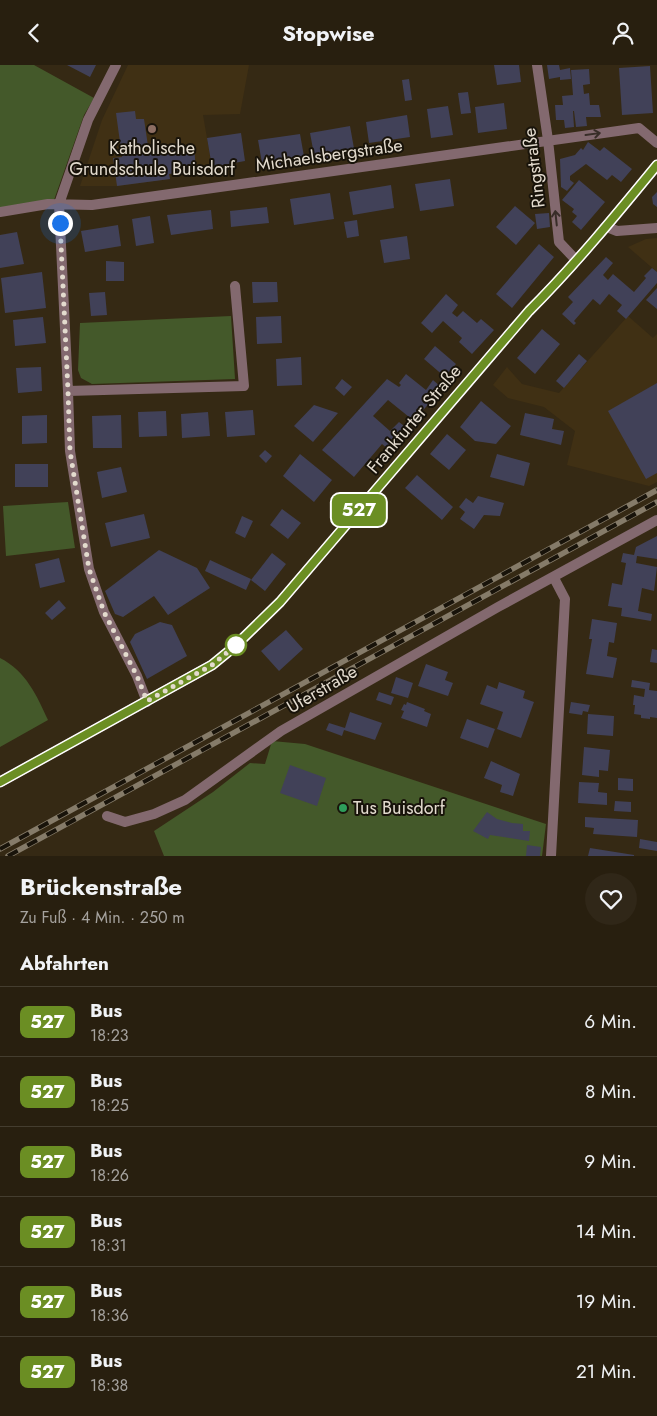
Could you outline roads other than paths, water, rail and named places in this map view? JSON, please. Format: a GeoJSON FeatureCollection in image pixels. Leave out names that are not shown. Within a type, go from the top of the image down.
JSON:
{"type":"FeatureCollection","features":[{"type":"Feature","properties":{"kind":"main road","name":"Frankfurter Straße"},"geometry":{"type":"LineString","coordinates":[[0,782],[212,665],[234,647],[280,602],[523,317],[554,286],[657,165]]}},
{"type":"Feature","properties":{"kind":"street"},"geometry":{"type":"LineString","coordinates":[[116,65],[88,120],[59,204],[70,451],[89,569],[104,612],[137,676],[147,701]]}},
{"type":"Feature","properties":{"kind":"street","name":"Ringstraße"},"geometry":{"type":"LineString","coordinates":[[537,65],[548,140],[558,242],[576,260]]}},
{"type":"Feature","properties":{"kind":"street","name":"Michaelsbergstraße"},"geometry":{"type":"LineString","coordinates":[[0,212],[59,204],[92,205],[639,128],[657,143]]}},
{"type":"Feature","properties":{"kind":"street"},"geometry":{"type":"LineString","coordinates":[[606,227],[617,231],[657,228]]}},
{"type":"Feature","properties":{"kind":"street"},"geometry":{"type":"LineString","coordinates":[[68,391],[244,386],[235,286]]}},
{"type":"Feature","properties":{"kind":"street","name":"Uferstraße"},"geometry":{"type":"LineString","coordinates":[[108,816],[125,822],[154,814],[185,799],[281,731],[498,607],[657,520]]}},
{"type":"Feature","properties":{"kind":"street"},"geometry":{"type":"LineString","coordinates":[[551,856],[565,599],[554,578]]}},
{"type":"Feature","properties":{"kind":"railway"},"geometry":{"type":"LineString","coordinates":[[0,849],[657,490]]}},
{"type":"Feature","properties":{"kind":"railway"},"geometry":{"type":"LineString","coordinates":[[8,856],[657,502]]}},
{"type":"Feature","properties":{"kind":"place","name":"Katholische Grundschule Buisdorf"},"geometry":{"type":"Point","coordinates":[152,129]}},
{"type":"Feature","properties":{"kind":"place","name":"Tus Buisdorf"},"geometry":{"type":"Point","coordinates":[343,808]}}]}
